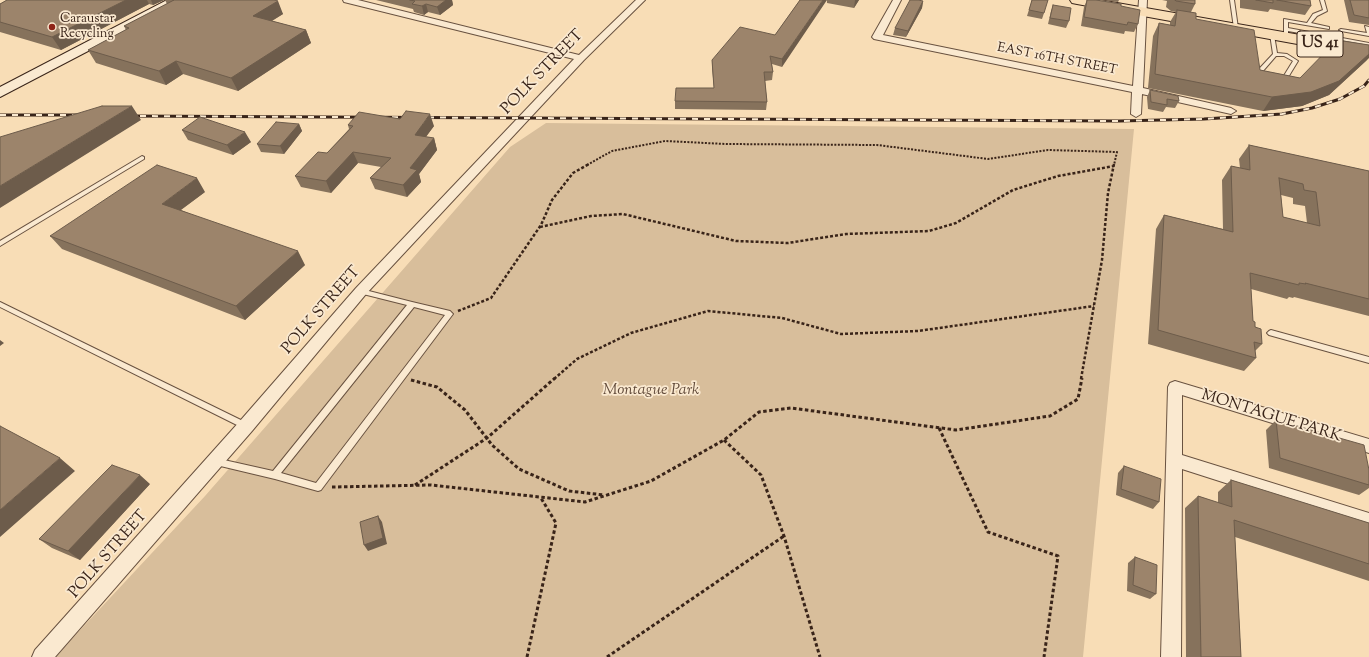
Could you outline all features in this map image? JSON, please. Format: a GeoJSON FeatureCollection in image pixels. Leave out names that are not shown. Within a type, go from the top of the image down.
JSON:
{"type":"FeatureCollection","features":[{"type":"Feature","properties":{"kind":"main road"},"geometry":{"type":"LineString","coordinates":[[0,93],[176,0]]}},
{"type":"Feature","properties":{"kind":"main road","name":"US 41"},"geometry":{"type":"LineString","coordinates":[[1077,0],[1143,6],[1236,28],[1272,35],[1286,33],[1369,52]]}},
{"type":"Feature","properties":{"kind":"street"},"geometry":{"type":"LineString","coordinates":[[346,0],[581,58]]}},
{"type":"Feature","properties":{"kind":"street"},"geometry":{"type":"LineString","coordinates":[[376,8],[388,0]]}},
{"type":"Feature","properties":{"kind":"street","name":"POLK STREET"},"geometry":{"type":"LineString","coordinates":[[42,657],[246,426],[361,291],[581,58],[641,0]]}},
{"type":"Feature","properties":{"kind":"street","name":"EAST 16TH STREET"},"geometry":{"type":"LineString","coordinates":[[897,0],[877,37],[1138,90],[1231,111]]}},
{"type":"Feature","properties":{"kind":"street"},"geometry":{"type":"LineString","coordinates":[[1136,114],[1143,6]]}},
{"type":"Feature","properties":{"kind":"street","name":"MONTAGUE PARK"},"geometry":{"type":"LineString","coordinates":[[1174,460],[1175,387],[1369,448]]}},
{"type":"Feature","properties":{"kind":"street"},"geometry":{"type":"LineString","coordinates":[[1171,657],[1174,460],[1369,521]]}},
{"type":"Feature","properties":{"kind":"lane"},"geometry":{"type":"LineString","coordinates":[[1232,0],[1236,28]]}},
{"type":"Feature","properties":{"kind":"lane"},"geometry":{"type":"LineString","coordinates":[[1308,24],[1315,15],[1325,11],[1322,0]]}},
{"type":"Feature","properties":{"kind":"lane"},"geometry":{"type":"LineString","coordinates":[[1328,28],[1316,30],[1286,33],[1286,20],[1308,24],[1316,30],[1352,37],[1369,34],[1367,27]]}},
{"type":"Feature","properties":{"kind":"lane"},"geometry":{"type":"LineString","coordinates":[[1340,30],[1369,44]]}},
{"type":"Feature","properties":{"kind":"lane"},"geometry":{"type":"LineString","coordinates":[[1272,35],[1275,54]]}},
{"type":"Feature","properties":{"kind":"lane"},"geometry":{"type":"LineString","coordinates":[[1275,54],[1285,55],[1296,61],[1282,83],[1276,85],[1260,81],[1258,76],[1261,70],[1275,54]]}},
{"type":"Feature","properties":{"kind":"lane"},"geometry":{"type":"LineString","coordinates":[[0,244],[142,158]]}},
{"type":"Feature","properties":{"kind":"lane"},"geometry":{"type":"LineString","coordinates":[[213,462],[275,475],[318,487],[450,314],[361,291]]}},
{"type":"Feature","properties":{"kind":"lane"},"geometry":{"type":"LineString","coordinates":[[0,304],[246,426]]}},
{"type":"Feature","properties":{"kind":"lane"},"geometry":{"type":"LineString","coordinates":[[275,475],[412,304]]}},
{"type":"Feature","properties":{"kind":"lane"},"geometry":{"type":"LineString","coordinates":[[1271,333],[1369,360]]}},
{"type":"Feature","properties":{"kind":"path"},"geometry":{"type":"LineString","coordinates":[[318,487],[431,485],[585,502],[651,481],[724,440],[759,412],[791,408],[956,430],[1050,416],[1078,399],[1102,260],[1108,193],[1118,152],[1048,150],[988,159],[877,145],[726,144],[665,141],[612,150],[573,173],[552,200],[540,227],[491,298],[450,314]]}},
{"type":"Feature","properties":{"kind":"path"},"geometry":{"type":"LineString","coordinates":[[540,227],[591,216],[623,214],[736,241],[788,244],[846,234],[929,231],[956,223],[1013,190],[1058,176],[1114,166]]}},
{"type":"Feature","properties":{"kind":"path"},"geometry":{"type":"LineString","coordinates":[[414,486],[487,438],[577,359],[632,332],[708,311],[782,318],[841,334],[918,331],[1094,306]]}},
{"type":"Feature","properties":{"kind":"path"},"geometry":{"type":"LineString","coordinates":[[401,378],[437,387],[465,410],[487,438],[519,469],[569,491],[606,495]]}},
{"type":"Feature","properties":{"kind":"path"},"geometry":{"type":"LineString","coordinates":[[939,428],[988,532],[1058,556],[1044,657]]}},
{"type":"Feature","properties":{"kind":"path"},"geometry":{"type":"LineString","coordinates":[[724,440],[761,475],[784,536],[820,657]]}},
{"type":"Feature","properties":{"kind":"path"},"geometry":{"type":"LineString","coordinates":[[527,657],[556,523],[541,497]]}},
{"type":"Feature","properties":{"kind":"path"},"geometry":{"type":"LineString","coordinates":[[607,657],[784,536]]}},
{"type":"Feature","properties":{"kind":"green space","name":"Montague Park"},"geometry":{"type":"Polygon","coordinates":[[[546,123],[1134,129],[1083,657],[55,657],[205,496],[510,147],[546,123]]]}},
{"type":"Feature","properties":{"kind":"building"},"geometry":{"type":"Polygon","coordinates":[[[7,0],[126,0],[52,37],[0,22],[0,4],[7,0]]]}},
{"type":"Feature","properties":{"kind":"building"},"geometry":{"type":"Polygon","coordinates":[[[174,0],[274,0],[278,1],[253,16],[306,30],[231,78],[176,61],[159,71],[88,50],[129,28],[124,26],[174,0]]]}},
{"type":"Feature","properties":{"kind":"building"},"geometry":{"type":"Polygon","coordinates":[[[410,0],[446,0],[437,7],[426,4],[422,6],[412,4],[415,1],[410,0]]]}},
{"type":"Feature","properties":{"kind":"building"},"geometry":{"type":"Polygon","coordinates":[[[800,0],[823,0],[782,59],[770,56],[773,72],[764,72],[767,102],[675,101],[676,88],[714,88],[712,60],[740,27],[775,35],[800,0]]]}},
{"type":"Feature","properties":{"kind":"building"},"geometry":{"type":"Polygon","coordinates":[[[910,0],[923,1],[908,31],[895,28],[910,0]]]}},
{"type":"Feature","properties":{"kind":"building"},"geometry":{"type":"Polygon","coordinates":[[[1032,0],[1048,0],[1044,13],[1029,10],[1032,0]]]}},
{"type":"Feature","properties":{"kind":"building"},"geometry":{"type":"Polygon","coordinates":[[[1087,0],[1121,4],[1121,6],[1140,10],[1138,24],[1128,22],[1127,25],[1084,17],[1087,0]]]}},
{"type":"Feature","properties":{"kind":"building"},"geometry":{"type":"Polygon","coordinates":[[[1175,0],[1195,0],[1195,4],[1176,1],[1175,0]]]}},
{"type":"Feature","properties":{"kind":"building"},"geometry":{"type":"Polygon","coordinates":[[[1256,0],[1273,0],[1273,3],[1256,0]]]}},
{"type":"Feature","properties":{"kind":"building"},"geometry":{"type":"Polygon","coordinates":[[[1277,0],[1310,0],[1311,6],[1277,0]]]}},
{"type":"Feature","properties":{"kind":"building"},"geometry":{"type":"Polygon","coordinates":[[[1350,0],[1369,0],[1369,18],[1354,15],[1350,0]]]}},
{"type":"Feature","properties":{"kind":"building"},"geometry":{"type":"Polygon","coordinates":[[[1053,5],[1071,8],[1069,21],[1050,18],[1053,5]]]}},
{"type":"Feature","properties":{"kind":"building"},"geometry":{"type":"Polygon","coordinates":[[[1177,10],[1196,13],[1196,19],[1254,30],[1260,70],[1300,78],[1337,40],[1369,45],[1369,54],[1339,81],[1311,92],[1272,97],[1155,74],[1159,23],[1175,26],[1177,10]]]}},
{"type":"Feature","properties":{"kind":"building"},"geometry":{"type":"Polygon","coordinates":[[[1150,90],[1178,96],[1179,101],[1167,99],[1167,105],[1151,102],[1150,90]]]}},
{"type":"Feature","properties":{"kind":"building"},"geometry":{"type":"Polygon","coordinates":[[[102,106],[132,106],[0,186],[0,137],[102,106]]]}},
{"type":"Feature","properties":{"kind":"building"},"geometry":{"type":"Polygon","coordinates":[[[406,111],[430,114],[415,135],[434,138],[410,168],[417,170],[403,185],[370,178],[391,158],[353,152],[326,181],[295,176],[318,152],[327,153],[353,126],[348,125],[359,112],[400,119],[406,111]]]}},
{"type":"Feature","properties":{"kind":"building"},"geometry":{"type":"Polygon","coordinates":[[[200,117],[245,132],[227,145],[182,130],[200,117]]]}},
{"type":"Feature","properties":{"kind":"building"},"geometry":{"type":"Polygon","coordinates":[[[276,122],[299,124],[280,146],[257,144],[276,122]]]}},
{"type":"Feature","properties":{"kind":"building"},"geometry":{"type":"Polygon","coordinates":[[[1249,145],[1369,171],[1369,299],[1305,283],[1306,284],[1299,283],[1299,285],[1250,273],[1253,321],[1255,322],[1255,327],[1261,329],[1262,344],[1254,342],[1256,358],[1158,330],[1164,215],[1233,232],[1231,166],[1250,170],[1249,145]],[[1279,178],[1283,217],[1320,226],[1316,192],[1304,190],[1303,184],[1279,178]]]}},
{"type":"Feature","properties":{"kind":"building"},"geometry":{"type":"Polygon","coordinates":[[[157,165],[197,178],[162,204],[298,251],[236,306],[50,236],[157,165]]]}},
{"type":"Feature","properties":{"kind":"building"},"geometry":{"type":"Polygon","coordinates":[[[1276,420],[1364,445],[1369,470],[1369,485],[1280,458],[1276,420]]]}},
{"type":"Feature","properties":{"kind":"building"},"geometry":{"type":"Polygon","coordinates":[[[0,426],[60,458],[0,510],[0,426]]]}},
{"type":"Feature","properties":{"kind":"building"},"geometry":{"type":"Polygon","coordinates":[[[112,465],[140,475],[68,551],[39,539],[112,465]]]}},
{"type":"Feature","properties":{"kind":"building"},"geometry":{"type":"Polygon","coordinates":[[[1124,466],[1161,479],[1159,502],[1121,489],[1124,466]]]}},
{"type":"Feature","properties":{"kind":"building"},"geometry":{"type":"Polygon","coordinates":[[[1231,480],[1369,523],[1369,564],[1234,520],[1241,657],[1201,657],[1198,496],[1232,507],[1231,480]]]}},
{"type":"Feature","properties":{"kind":"building"},"geometry":{"type":"Polygon","coordinates":[[[378,516],[383,538],[364,545],[360,522],[378,516]]]}},
{"type":"Feature","properties":{"kind":"building"},"geometry":{"type":"Polygon","coordinates":[[[1135,557],[1157,565],[1156,594],[1133,585],[1135,557]]]}},
{"type":"Feature","properties":{"kind":"railway"},"geometry":{"type":"LineString","coordinates":[[128,116],[1119,121],[1204,119],[1282,114],[1312,108],[1340,99],[1364,86],[1369,80]]}},
{"type":"Feature","properties":{"kind":"railway"},"geometry":{"type":"LineString","coordinates":[[0,115],[82,115]]}},
{"type":"Feature","properties":{"kind":"place","name":"Caraustar Recycling"},"geometry":{"type":"Point","coordinates":[52,27]}}]}
